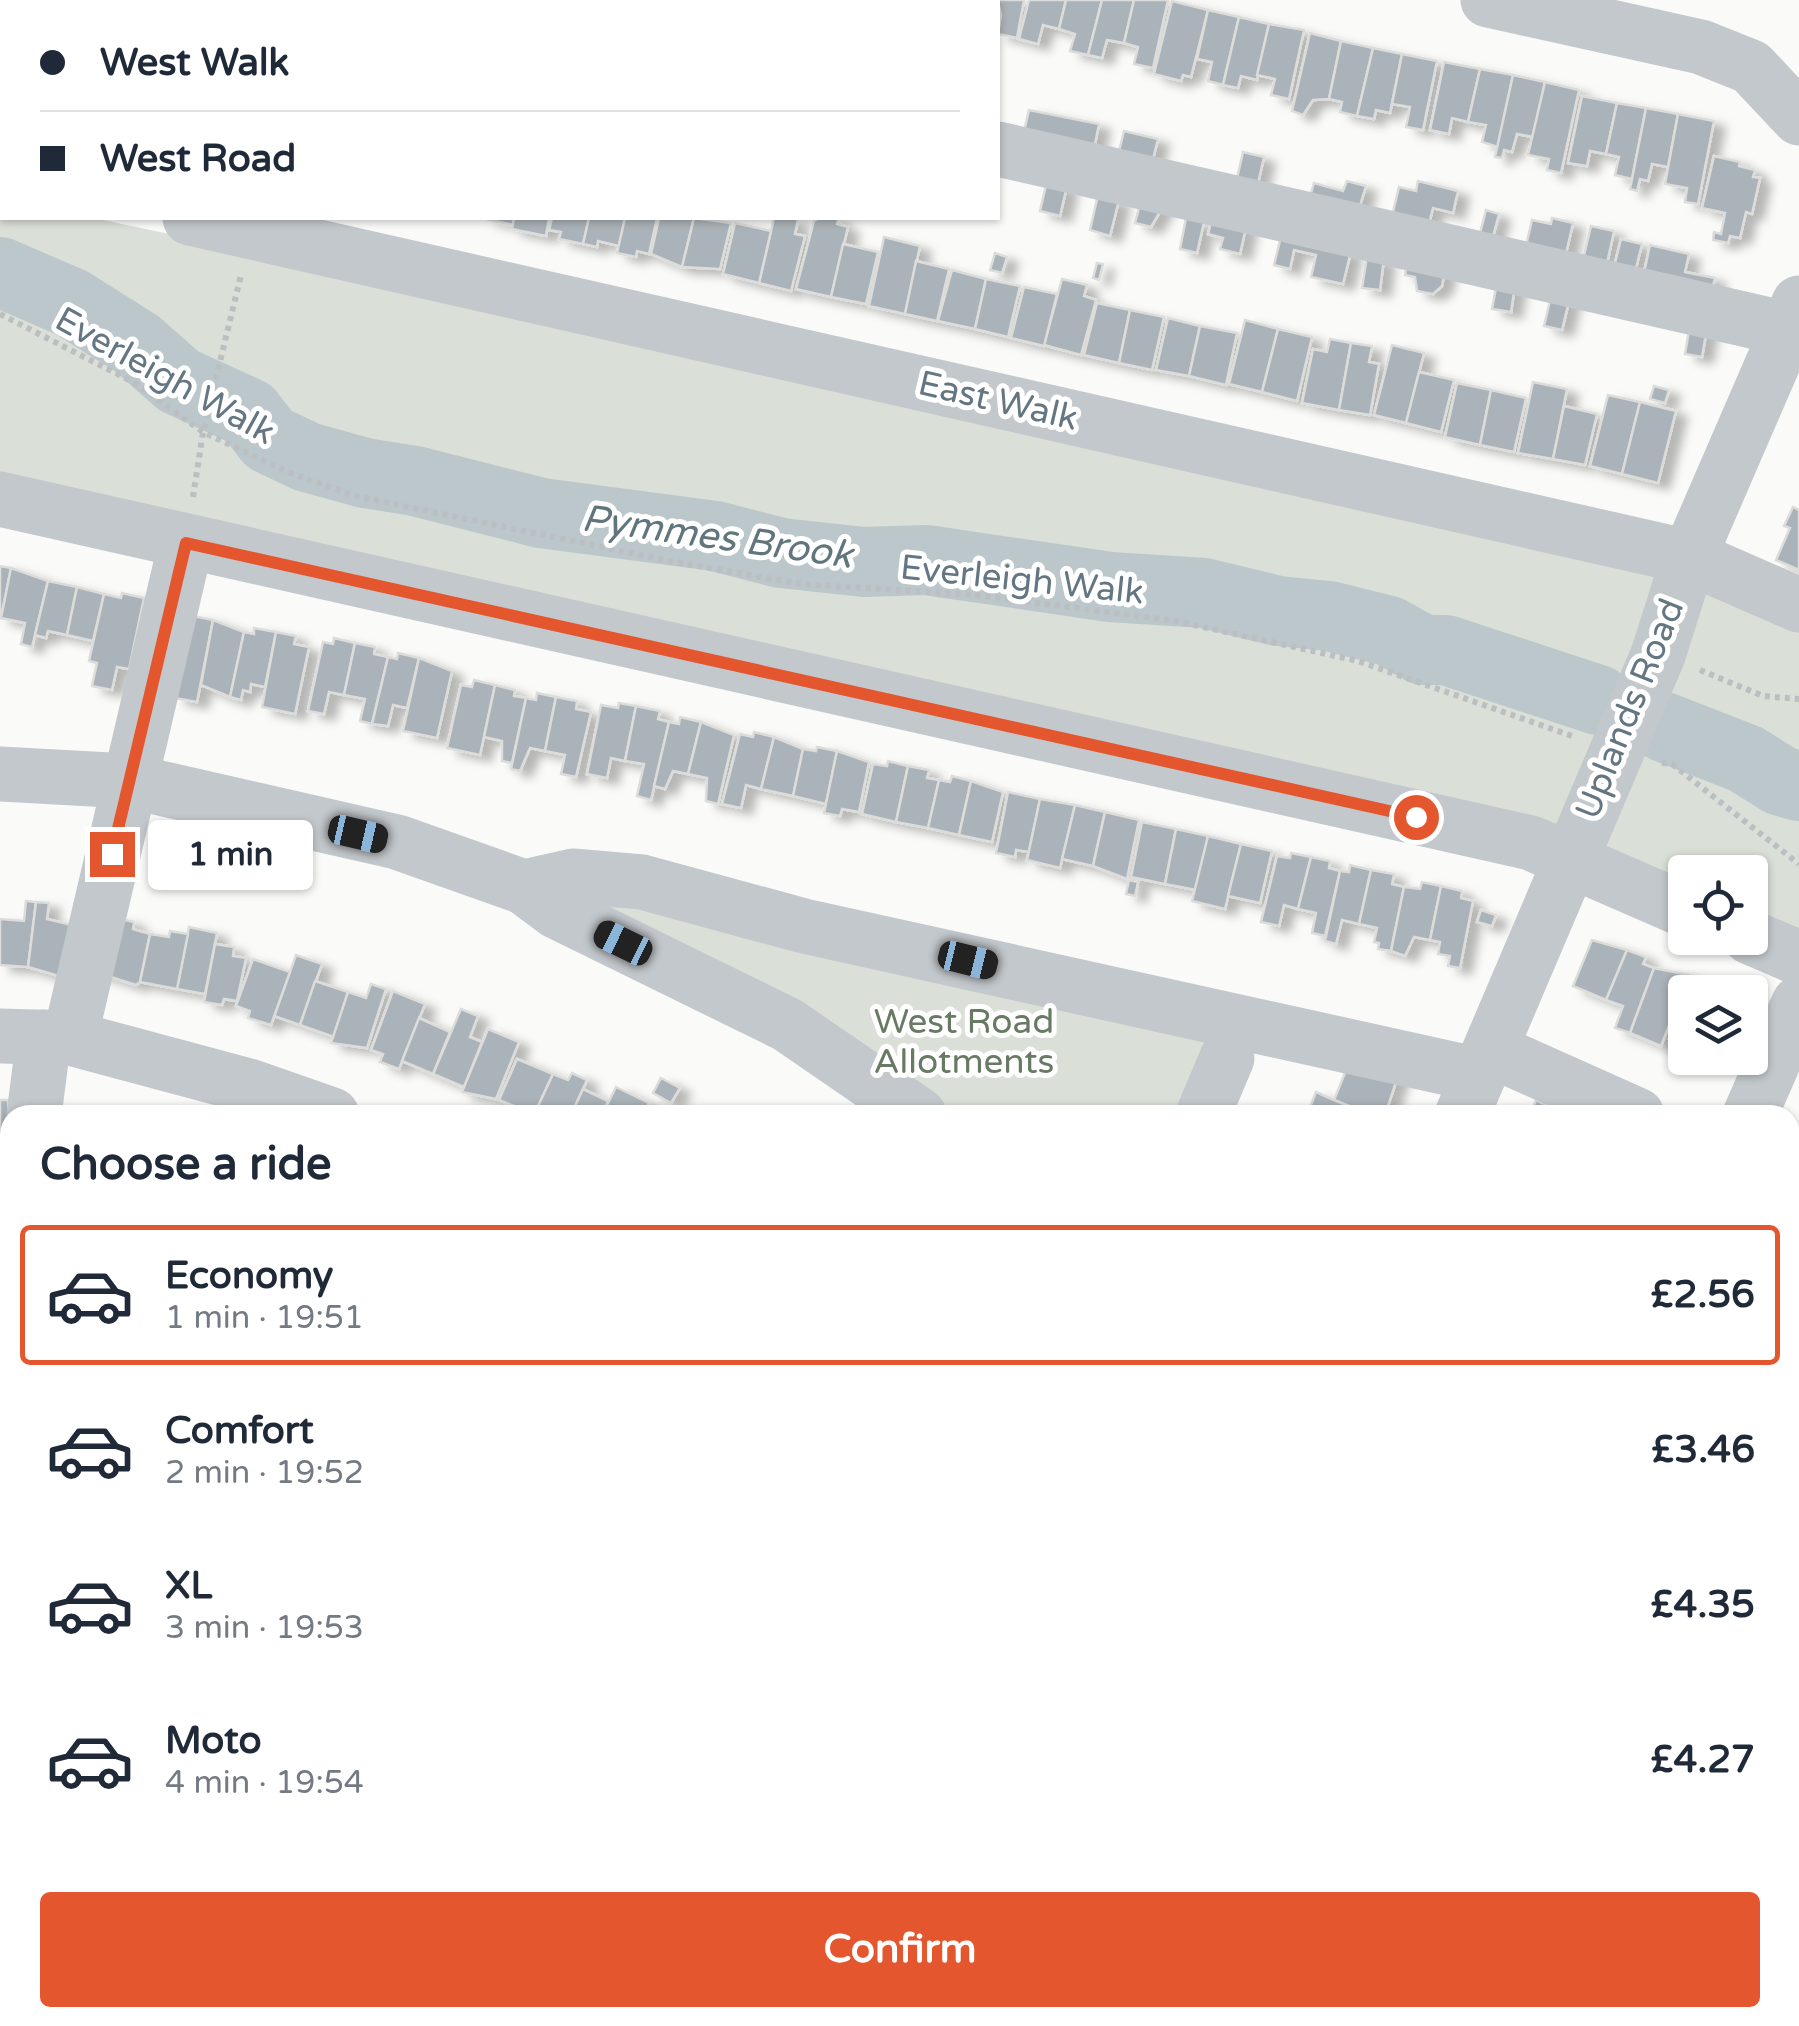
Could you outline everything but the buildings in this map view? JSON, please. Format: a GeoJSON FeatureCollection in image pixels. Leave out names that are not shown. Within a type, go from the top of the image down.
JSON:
{"type":"FeatureCollection","features":[{"type":"Feature","properties":{"kind":"street"},"geometry":{"type":"LineString","coordinates":[[1488,0],[1701,47],[1751,66],[1797,114]]}},
{"type":"Feature","properties":{"kind":"street"},"geometry":{"type":"LineString","coordinates":[[1000,149],[1795,314]]}},
{"type":"Feature","properties":{"kind":"street","name":"East Walk"},"geometry":{"type":"LineString","coordinates":[[211,220],[253,224],[1689,557],[1799,605]]}},
{"type":"Feature","properties":{"kind":"street","name":"Uplands Road"},"geometry":{"type":"LineString","coordinates":[[1477,1080],[1566,861],[1615,755],[1673,661],[1689,557],[1795,314]]}},
{"type":"Feature","properties":{"kind":"street"},"geometry":{"type":"LineString","coordinates":[[0,499],[1511,838],[1668,903]]}},
{"type":"Feature","properties":{"kind":"street"},"geometry":{"type":"LineString","coordinates":[[35,1105],[38,1037],[129,781],[186,543]]}},
{"type":"Feature","properties":{"kind":"street"},"geometry":{"type":"LineString","coordinates":[[0,774],[129,781],[397,842],[524,887],[556,911],[788,1025],[904,1105]]}},
{"type":"Feature","properties":{"kind":"street"},"geometry":{"type":"LineString","coordinates":[[524,887],[574,876],[642,882],[804,926],[1591,1105]]}},
{"type":"Feature","properties":{"kind":"street"},"geometry":{"type":"LineString","coordinates":[[1768,945],[1799,958]]}},
{"type":"Feature","properties":{"kind":"street"},"geometry":{"type":"LineString","coordinates":[[1754,1105],[1799,1003]]}},
{"type":"Feature","properties":{"kind":"street"},"geometry":{"type":"LineString","coordinates":[[38,1037],[249,1086],[303,1105]]}},
{"type":"Feature","properties":{"kind":"street"},"geometry":{"type":"LineString","coordinates":[[1208,1105],[1227,1058]]}},
{"type":"Feature","properties":{"kind":"path"},"geometry":{"type":"LineString","coordinates":[[186,543],[203,432],[253,224]]}},
{"type":"Feature","properties":{"kind":"path","name":"Everleigh Walk"},"geometry":{"type":"LineString","coordinates":[[0,314],[135,383],[203,432],[290,473],[356,496],[469,522],[802,584],[976,596],[1176,621],[1358,661],[1615,755],[1672,764],[1799,864]]}},
{"type":"Feature","properties":{"kind":"path"},"geometry":{"type":"LineString","coordinates":[[1673,661],[1763,696],[1799,699]]}},
{"type":"Feature","properties":{"kind":"green space"},"geometry":{"type":"Polygon","coordinates":[[[0,220],[103,220],[1647,564],[1799,629],[1799,941],[1768,928],[1768,855],[1668,855],[1668,890],[0,486],[0,220]]]}},
{"type":"Feature","properties":{"kind":"green space","name":"West Road Allotments"},"geometry":{"type":"Polygon","coordinates":[[[563,881],[1222,1033],[1193,1105],[927,1105],[563,881]]]}},
{"type":"Feature","properties":{"kind":"waterway","name":"Pymmes Brook"},"geometry":{"type":"LineString","coordinates":[[0,272],[72,303],[137,344],[179,381],[249,413],[269,439],[307,457],[365,473],[415,481],[541,513],[715,536],[781,553],[864,562],[926,560],[1110,587],[1204,593],[1278,611],[1329,616],[1389,631],[1423,650],[1446,650],[1598,700]]}},
{"type":"Feature","properties":{"kind":"waterway","name":"Pymmes Brook"},"geometry":{"type":"LineString","coordinates":[[1664,727],[1746,759],[1781,781],[1799,786]]}},
{"type":"Feature","properties":{"kind":"route"},"geometry":{"type":"LineString","coordinates":[[112,854],[186,543],[1416,817]]}}]}
